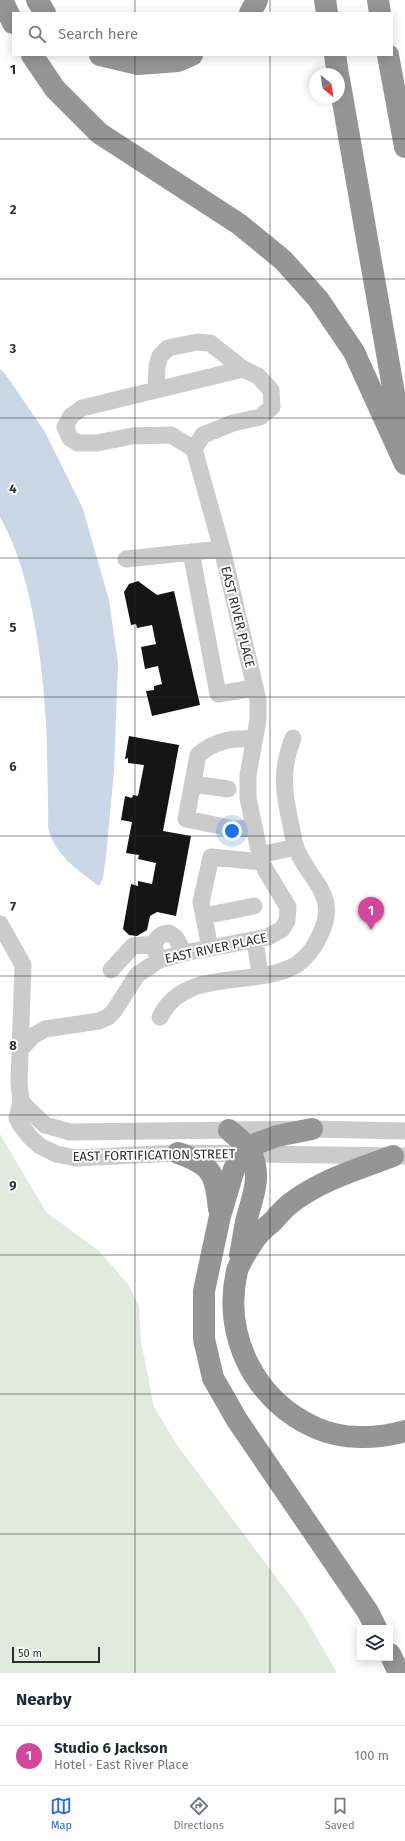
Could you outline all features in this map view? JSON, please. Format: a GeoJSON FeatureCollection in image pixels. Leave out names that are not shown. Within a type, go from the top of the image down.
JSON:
{"type":"FeatureCollection","features":[{"type":"Feature","properties":{"kind":"highway"},"geometry":{"type":"LineString","coordinates":[[2,0],[12,21]]}},
{"type":"Feature","properties":{"kind":"highway"},"geometry":{"type":"LineString","coordinates":[[37,0],[44,12]]}},
{"type":"Feature","properties":{"kind":"highway"},"geometry":{"type":"LineString","coordinates":[[251,12],[257,0]]}},
{"type":"Feature","properties":{"kind":"highway"},"geometry":{"type":"LineString","coordinates":[[325,0],[327,12]]}},
{"type":"Feature","properties":{"kind":"highway"},"geometry":{"type":"LineString","coordinates":[[378,0],[380,12]]}},
{"type":"Feature","properties":{"kind":"highway"},"geometry":{"type":"LineString","coordinates":[[33,56],[55,89],[99,133],[239,224],[283,260],[318,299],[354,352],[405,464]]}},
{"type":"Feature","properties":{"kind":"highway"},"geometry":{"type":"LineString","coordinates":[[104,56],[138,64],[178,61],[190,56]]}},
{"type":"Feature","properties":{"kind":"highway"},"geometry":{"type":"LineString","coordinates":[[335,56],[337,68]]}},
{"type":"Feature","properties":{"kind":"highway"},"geometry":{"type":"LineString","coordinates":[[388,56],[405,147]]}},
{"type":"Feature","properties":{"kind":"highway"},"geometry":{"type":"LineString","coordinates":[[343,104],[405,456]]}},
{"type":"Feature","properties":{"kind":"highway"},"geometry":{"type":"LineString","coordinates":[[312,1129],[277,1136],[247,1152],[234,1169],[220,1216],[204,1291],[204,1340],[214,1378],[237,1420],[368,1612],[374,1625]]}},
{"type":"Feature","properties":{"kind":"highway"},"geometry":{"type":"LineString","coordinates":[[230,1130],[247,1152],[257,1172],[256,1190],[247,1218],[232,1305],[239,1346],[259,1383],[283,1408],[316,1428],[349,1437],[388,1436],[405,1431]]}},
{"type":"Feature","properties":{"kind":"highway"},"geometry":{"type":"LineString","coordinates":[[178,1153],[196,1159],[210,1171],[215,1181],[220,1216]]}},
{"type":"Feature","properties":{"kind":"highway"},"geometry":{"type":"LineString","coordinates":[[238,1270],[255,1238],[291,1203],[334,1178],[399,1156]]}},
{"type":"Feature","properties":{"kind":"highway"},"geometry":{"type":"LineString","coordinates":[[393,1660],[399,1673]]}},
{"type":"Feature","properties":{"kind":"street"},"geometry":{"type":"LineString","coordinates":[[156,390],[157,366],[160,356],[168,348],[197,342],[210,343],[243,369],[258,376],[271,390],[272,407],[260,417],[232,423],[203,435],[194,449],[172,435],[132,436],[97,444],[78,443],[70,438],[65,427],[71,416],[82,408],[243,369]]}},
{"type":"Feature","properties":{"kind":"street","name":"EAST RIVER PLACE"},"geometry":{"type":"LineString","coordinates":[[20,1050],[33,1036],[45,1029],[99,1021],[108,1017],[114,1011],[137,975],[158,961],[184,953],[255,941],[276,934],[288,921],[288,907],[261,859],[254,827],[247,787],[259,710],[256,688],[222,549],[194,449]]}},
{"type":"Feature","properties":{"kind":"street"},"geometry":{"type":"LineString","coordinates":[[126,559],[222,549]]}},
{"type":"Feature","properties":{"kind":"street"},"geometry":{"type":"LineString","coordinates":[[191,552],[218,694],[256,688]]}},
{"type":"Feature","properties":{"kind":"street"},"geometry":{"type":"LineString","coordinates":[[254,739],[240,738],[222,741],[206,748],[198,755],[186,819],[235,829],[254,827]]}},
{"type":"Feature","properties":{"kind":"street"},"geometry":{"type":"LineString","coordinates":[[160,1017],[166,1005],[180,994],[198,985],[281,971],[296,964],[311,951],[321,934],[327,914],[325,895],[296,847],[284,794],[283,775],[286,755],[293,738]]}},
{"type":"Feature","properties":{"kind":"street"},"geometry":{"type":"LineString","coordinates":[[193,784],[228,789]]}},
{"type":"Feature","properties":{"kind":"street"},"geometry":{"type":"LineString","coordinates":[[210,948],[201,902],[211,857],[261,859],[296,847]]}},
{"type":"Feature","properties":{"kind":"street"},"geometry":{"type":"LineString","coordinates":[[204,916],[254,906]]}},
{"type":"Feature","properties":{"kind":"street"},"geometry":{"type":"LineString","coordinates":[[0,924],[24,965],[19,1082],[22,1102]]}},
{"type":"Feature","properties":{"kind":"street"},"geometry":{"type":"LineString","coordinates":[[158,961],[154,944],[157,937],[169,933],[176,938],[184,953]]}},
{"type":"Feature","properties":{"kind":"street"},"geometry":{"type":"LineString","coordinates":[[255,941],[260,974]]}},
{"type":"Feature","properties":{"kind":"street"},"geometry":{"type":"LineString","coordinates":[[111,970],[133,946],[154,944]]}},
{"type":"Feature","properties":{"kind":"street","name":"EAST FORTIFICATION STREET"},"geometry":{"type":"LineString","coordinates":[[399,1156],[247,1152],[178,1153],[76,1158],[56,1154],[40,1146],[20,1124],[17,1118],[22,1102],[45,1125],[70,1132],[312,1129],[405,1131]]}},
{"type":"Feature","properties":{"kind":"shaded area"},"geometry":{"type":"Polygon","coordinates":[[[0,1134],[46,1212],[99,1251],[128,1284],[139,1306],[141,1341],[154,1407],[177,1445],[302,1612],[337,1673],[0,1673],[0,1134]]]}},
{"type":"Feature","properties":{"kind":"water"},"geometry":{"type":"Polygon","coordinates":[[[0,369],[6,375],[45,432],[83,509],[109,600],[118,663],[114,771],[106,856],[103,878],[99,886],[69,862],[52,840],[48,828],[46,719],[36,628],[21,568],[12,541],[0,517],[0,369]]]}},
{"type":"Feature","properties":{"kind":"building"},"geometry":{"type":"Polygon","coordinates":[[[138,581],[157,595],[174,591],[200,705],[152,716],[146,691],[154,690],[154,686],[162,684],[158,666],[145,669],[141,647],[156,644],[152,625],[137,628],[136,624],[131,625],[124,592],[129,584],[138,581]]]}},
{"type":"Feature","properties":{"kind":"building"},"geometry":{"type":"Polygon","coordinates":[[[129,736],[179,745],[163,831],[191,836],[176,916],[157,912],[150,916],[147,930],[137,936],[129,935],[123,929],[131,884],[138,886],[138,881],[152,884],[156,863],[138,859],[139,855],[126,853],[132,822],[121,820],[125,796],[132,798],[133,795],[138,796],[144,765],[128,763],[128,758],[125,759],[129,736]]]}},
{"type":"Feature","properties":{"kind":"place","name":"Studio 6 Jackson"},"geometry":{"type":"Point","coordinates":[371,930]}}]}
